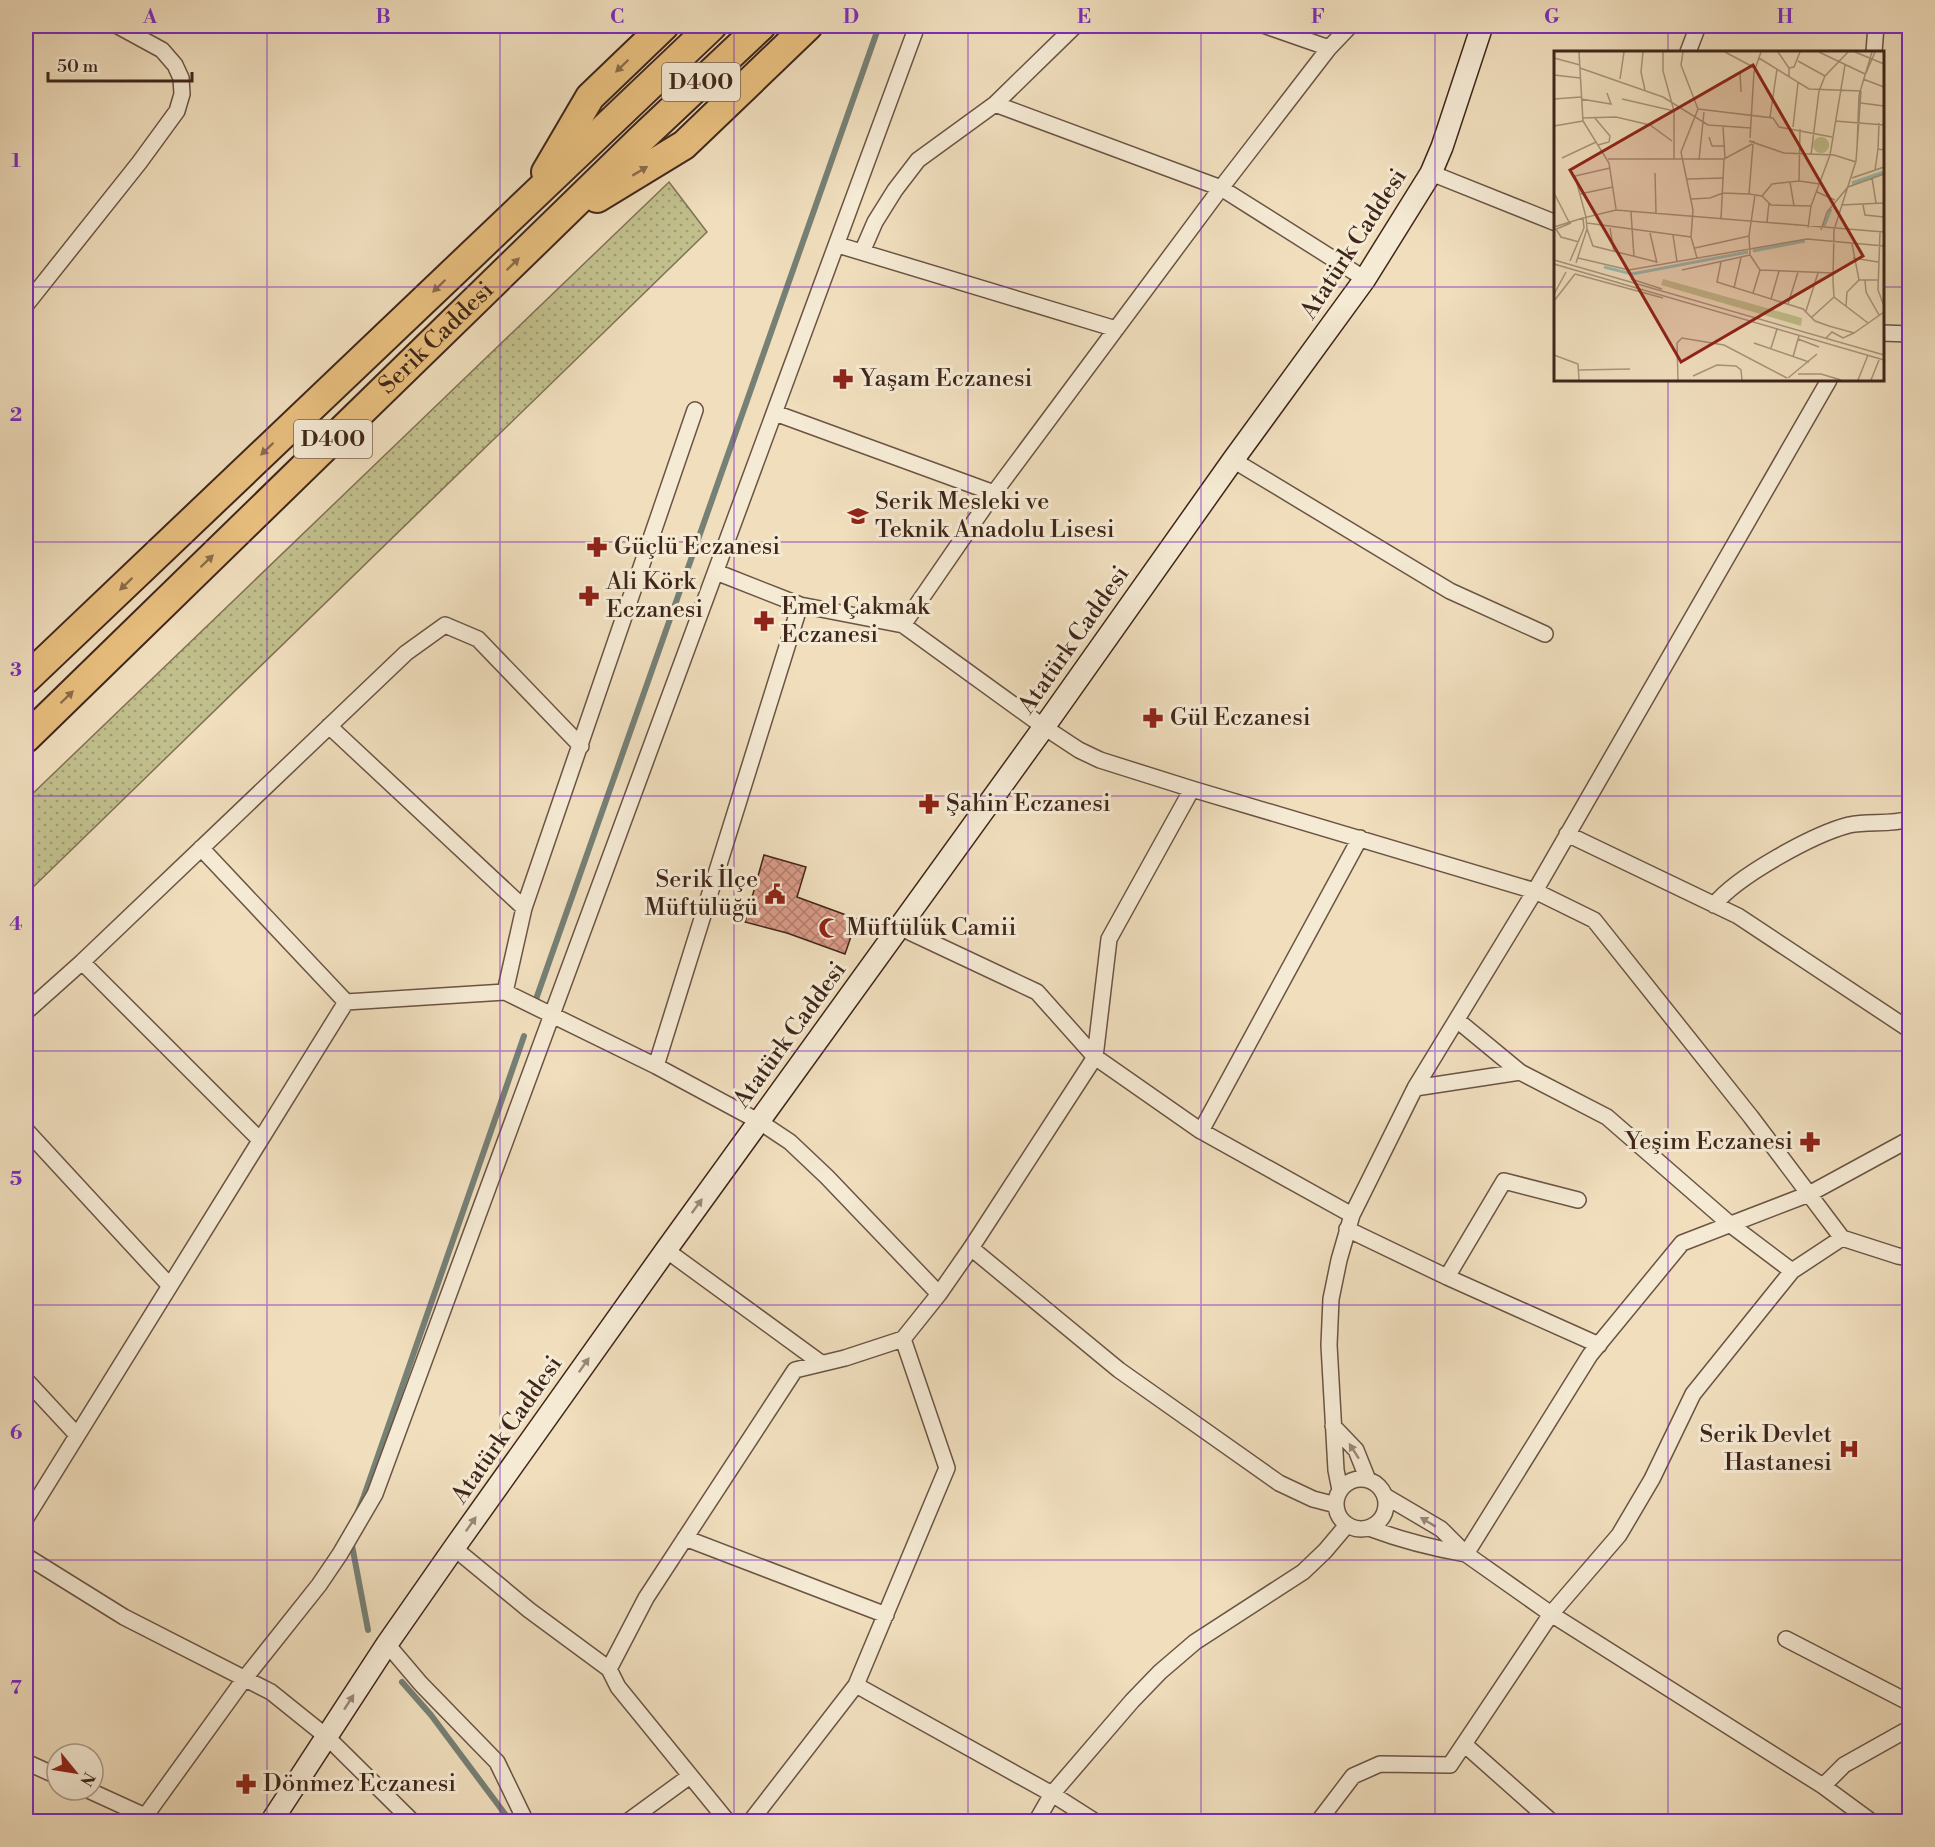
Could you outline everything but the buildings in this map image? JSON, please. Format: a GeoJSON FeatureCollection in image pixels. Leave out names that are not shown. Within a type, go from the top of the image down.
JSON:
{"type":"FeatureCollection","features":[{"type":"Feature","properties":{"kind":"highway"},"geometry":{"type":"LineString","coordinates":[[530,200],[590,97],[664,26]]}},
{"type":"Feature","properties":{"kind":"highway","name":"Serik Caddesi"},"geometry":{"type":"LineString","coordinates":[[26,680],[712,26]]}},
{"type":"Feature","properties":{"kind":"highway","name":"Serik Caddesi"},"geometry":{"type":"LineString","coordinates":[[26,738],[641,139],[761,26]]}},
{"type":"Feature","properties":{"kind":"highway"},"geometry":{"type":"LineString","coordinates":[[554,224],[684,145],[808,26]]}},
{"type":"Feature","properties":{"kind":"main road","name":"Atatürk Caddesi"},"geometry":{"type":"LineString","coordinates":[[271,1821],[387,1644],[454,1548],[1365,279],[1431,173],[1442,147],[1482,26]]}},
{"type":"Feature","properties":{"kind":"street"},"geometry":{"type":"LineString","coordinates":[[26,305],[139,163],[177,111],[182,94],[181,78],[175,65],[162,50],[118,26]]}},
{"type":"Feature","properties":{"kind":"street"},"geometry":{"type":"LineString","coordinates":[[105,1799],[143,1819],[245,1678],[319,1585],[375,1494],[917,26]]}},
{"type":"Feature","properties":{"kind":"street"},"geometry":{"type":"LineString","coordinates":[[862,252],[895,189],[918,160],[995,105],[1076,26]]}},
{"type":"Feature","properties":{"kind":"street"},"geometry":{"type":"LineString","coordinates":[[1266,26],[1329,48]]}},
{"type":"Feature","properties":{"kind":"street"},"geometry":{"type":"LineString","coordinates":[[903,625],[994,493],[1221,188],[1329,48],[1350,26]]}},
{"type":"Feature","properties":{"kind":"street"},"geometry":{"type":"LineString","coordinates":[[1688,51],[1698,26]]}},
{"type":"Feature","properties":{"kind":"street"},"geometry":{"type":"LineString","coordinates":[[1874,51],[1876,26]]}},
{"type":"Feature","properties":{"kind":"street"},"geometry":{"type":"LineString","coordinates":[[995,105],[1221,188],[1365,279]]}},
{"type":"Feature","properties":{"kind":"street"},"geometry":{"type":"LineString","coordinates":[[1431,173],[1554,222]]}},
{"type":"Feature","properties":{"kind":"street"},"geometry":{"type":"LineString","coordinates":[[838,245],[1116,329]]}},
{"type":"Feature","properties":{"kind":"street"},"geometry":{"type":"LineString","coordinates":[[1884,333],[1910,334]]}},
{"type":"Feature","properties":{"kind":"street"},"geometry":{"type":"LineString","coordinates":[[1466,1554],[1432,1548],[1369,1528],[1362,1529],[1347,1525],[1341,1520],[1329,1345],[1331,1299],[1349,1222],[1415,1088],[1535,891],[1828,381]]}},
{"type":"Feature","properties":{"kind":"street"},"geometry":{"type":"LineString","coordinates":[[505,992],[524,908],[695,410]]}},
{"type":"Feature","properties":{"kind":"street"},"geometry":{"type":"LineString","coordinates":[[775,413],[994,493]]}},
{"type":"Feature","properties":{"kind":"street"},"geometry":{"type":"LineString","coordinates":[[1233,460],[1450,591],[1545,634]]}},
{"type":"Feature","properties":{"kind":"street"},"geometry":{"type":"LineString","coordinates":[[716,572],[800,605],[903,625],[1044,727],[1079,750],[1100,760],[1535,891],[1594,920],[1751,1117],[1842,1238],[1910,1258]]}},
{"type":"Feature","properties":{"kind":"street"},"geometry":{"type":"LineString","coordinates":[[656,1066],[800,605]]}},
{"type":"Feature","properties":{"kind":"street"},"geometry":{"type":"LineString","coordinates":[[26,1012],[82,962],[406,653],[445,625],[478,639],[581,746]]}},
{"type":"Feature","properties":{"kind":"street"},"geometry":{"type":"LineString","coordinates":[[329,726],[524,908]]}},
{"type":"Feature","properties":{"kind":"street"},"geometry":{"type":"LineString","coordinates":[[609,1669],[646,1598],[795,1370],[845,1358],[903,1339],[939,1294],[971,1248],[1095,1057],[1109,939],[1192,789]]}},
{"type":"Feature","properties":{"kind":"street"},"geometry":{"type":"LineString","coordinates":[[1714,905],[1731,886],[1826,832],[1852,825],[1910,819]]}},
{"type":"Feature","properties":{"kind":"street"},"geometry":{"type":"LineString","coordinates":[[1567,834],[1738,916],[1910,1030]]}},
{"type":"Feature","properties":{"kind":"street"},"geometry":{"type":"LineString","coordinates":[[1201,1131],[1360,838]]}},
{"type":"Feature","properties":{"kind":"street"},"geometry":{"type":"LineString","coordinates":[[201,848],[346,1002]]}},
{"type":"Feature","properties":{"kind":"street"},"geometry":{"type":"LineString","coordinates":[[899,927],[1037,992],[1095,1057],[1201,1131],[1349,1222],[1447,1277],[1599,1345]]}},
{"type":"Feature","properties":{"kind":"street"},"geometry":{"type":"LineString","coordinates":[[82,962],[260,1140]]}},
{"type":"Feature","properties":{"kind":"street"},"geometry":{"type":"LineString","coordinates":[[346,1002],[505,992],[656,1066],[760,1122],[790,1142],[827,1177],[939,1294]]}},
{"type":"Feature","properties":{"kind":"street"},"geometry":{"type":"LineString","coordinates":[[26,1518],[346,1002]]}},
{"type":"Feature","properties":{"kind":"street"},"geometry":{"type":"LineString","coordinates":[[1457,1020],[1520,1072],[1607,1117],[1731,1225],[1792,1271]]}},
{"type":"Feature","properties":{"kind":"street"},"geometry":{"type":"LineString","coordinates":[[1415,1088],[1520,1072]]}},
{"type":"Feature","properties":{"kind":"street"},"geometry":{"type":"LineString","coordinates":[[26,1130],[170,1286]]}},
{"type":"Feature","properties":{"kind":"street"},"geometry":{"type":"LineString","coordinates":[[1466,1554],[1590,1355],[1682,1244],[1809,1194],[1910,1139]]}},
{"type":"Feature","properties":{"kind":"street"},"geometry":{"type":"LineString","coordinates":[[1447,1277],[1504,1181],[1578,1200]]}},
{"type":"Feature","properties":{"kind":"street"},"geometry":{"type":"LineString","coordinates":[[1318,1821],[1353,1776],[1380,1764],[1450,1765],[1551,1614],[1619,1535],[1652,1479],[1693,1394],[1792,1271],[1842,1238]]}},
{"type":"Feature","properties":{"kind":"street"},"geometry":{"type":"LineString","coordinates":[[971,1248],[1128,1377],[1279,1483],[1304,1496],[1338,1498]]}},
{"type":"Feature","properties":{"kind":"street"},"geometry":{"type":"LineString","coordinates":[[666,1250],[821,1364]]}},
{"type":"Feature","properties":{"kind":"street"},"geometry":{"type":"LineString","coordinates":[[750,1821],[856,1685],[947,1468],[903,1339]]}},
{"type":"Feature","properties":{"kind":"street"},"geometry":{"type":"LineString","coordinates":[[26,1380],[77,1435]]}},
{"type":"Feature","properties":{"kind":"street"},"geometry":{"type":"LineString","coordinates":[[1334,1426],[1356,1450],[1368,1480],[1381,1489],[1385,1496],[1386,1503],[1382,1518],[1369,1528]]}},
{"type":"Feature","properties":{"kind":"street"},"geometry":{"type":"LineString","coordinates":[[1338,1498],[1352,1480],[1368,1480]]}},
{"type":"Feature","properties":{"kind":"street"},"geometry":{"type":"LineString","coordinates":[[1385,1496],[1441,1529],[1466,1554],[1551,1614],[1823,1786],[1872,1821]]}},
{"type":"Feature","properties":{"kind":"street"},"geometry":{"type":"LineString","coordinates":[[1036,1821],[1052,1794],[1160,1672],[1195,1642],[1302,1572],[1325,1551],[1347,1525]]}},
{"type":"Feature","properties":{"kind":"street"},"geometry":{"type":"LineString","coordinates":[[685,1538],[886,1615]]}},
{"type":"Feature","properties":{"kind":"street"},"geometry":{"type":"LineString","coordinates":[[454,1548],[529,1610],[609,1669],[618,1687],[728,1821]]}},
{"type":"Feature","properties":{"kind":"street"},"geometry":{"type":"LineString","coordinates":[[26,1556],[124,1617],[270,1692],[327,1737],[413,1821]]}},
{"type":"Feature","properties":{"kind":"street"},"geometry":{"type":"LineString","coordinates":[[1786,1639],[1910,1703]]}},
{"type":"Feature","properties":{"kind":"street"},"geometry":{"type":"LineString","coordinates":[[387,1644],[497,1762],[525,1821]]}},
{"type":"Feature","properties":{"kind":"street"},"geometry":{"type":"LineString","coordinates":[[856,1685],[1096,1821]]}},
{"type":"Feature","properties":{"kind":"street"},"geometry":{"type":"LineString","coordinates":[[1823,1786],[1844,1765],[1910,1728]]}},
{"type":"Feature","properties":{"kind":"street"},"geometry":{"type":"LineString","coordinates":[[1464,1744],[1552,1821]]}},
{"type":"Feature","properties":{"kind":"street"},"geometry":{"type":"LineString","coordinates":[[26,1763],[45,1771]]}},
{"type":"Feature","properties":{"kind":"street"},"geometry":{"type":"LineString","coordinates":[[627,1821],[690,1776]]}},
{"type":"Feature","properties":{"kind":"shaded area"},"geometry":{"type":"Polygon","coordinates":[[[669,182],[707,232],[26,894],[26,800],[669,182]]]}},
{"type":"Feature","properties":{"kind":"waterway"},"geometry":{"type":"LineString","coordinates":[[535,1002],[879,26]]}},
{"type":"Feature","properties":{"kind":"waterway"},"geometry":{"type":"LineString","coordinates":[[358,1511],[524,1036]]}},
{"type":"Feature","properties":{"kind":"waterway"},"geometry":{"type":"LineString","coordinates":[[351,1540],[368,1630]]}},
{"type":"Feature","properties":{"kind":"waterway"},"geometry":{"type":"LineString","coordinates":[[402,1682],[431,1715],[511,1822]]}},
{"type":"Feature","properties":{"kind":"place","name":"Yaşam Eczanesi"},"geometry":{"type":"Point","coordinates":[843,379]}},
{"type":"Feature","properties":{"kind":"place","name":"Serik Mesleki ve Teknik Anadolu Lisesi"},"geometry":{"type":"Point","coordinates":[858,516]}},
{"type":"Feature","properties":{"kind":"place","name":"Güçlü Eczanesi"},"geometry":{"type":"Point","coordinates":[597,547]}},
{"type":"Feature","properties":{"kind":"place","name":"Ali Körk Eczanesi"},"geometry":{"type":"Point","coordinates":[589,596]}},
{"type":"Feature","properties":{"kind":"place","name":"Emel Çakmak Eczanesi"},"geometry":{"type":"Point","coordinates":[764,621]}},
{"type":"Feature","properties":{"kind":"place","name":"Gül Eczanesi"},"geometry":{"type":"Point","coordinates":[1153,718]}},
{"type":"Feature","properties":{"kind":"place","name":"Şahin Eczanesi"},"geometry":{"type":"Point","coordinates":[929,804]}},
{"type":"Feature","properties":{"kind":"place","name":"Serik İlçe Müftülüğü"},"geometry":{"type":"Point","coordinates":[775,894]}},
{"type":"Feature","properties":{"kind":"place","name":"Müftülük Camii"},"geometry":{"type":"Point","coordinates":[829,928]}},
{"type":"Feature","properties":{"kind":"place","name":"Yeşim Eczanesi"},"geometry":{"type":"Point","coordinates":[1810,1142]}},
{"type":"Feature","properties":{"kind":"place","name":"Serik Devlet Hastanesi"},"geometry":{"type":"Point","coordinates":[1849,1449]}},
{"type":"Feature","properties":{"kind":"place","name":"Dönmez Eczanesi"},"geometry":{"type":"Point","coordinates":[246,1784]}}]}
